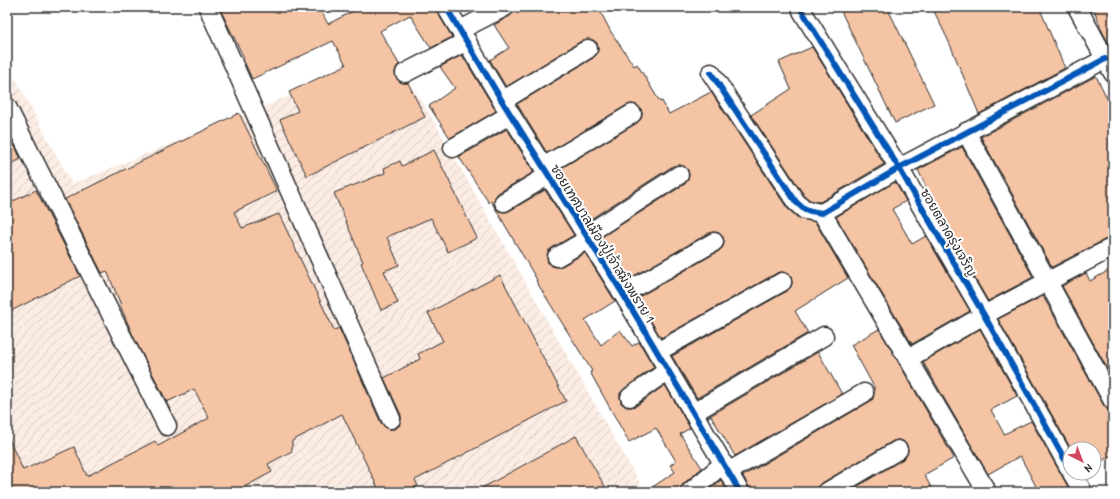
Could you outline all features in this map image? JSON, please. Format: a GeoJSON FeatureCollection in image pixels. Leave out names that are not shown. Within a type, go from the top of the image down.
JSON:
{"type":"FeatureCollection","features":[{"type":"Feature","properties":{"kind":"street"},"geometry":{"type":"LineString","coordinates":[[208,7],[392,418]]}},
{"type":"Feature","properties":{"kind":"street","name":"ซอยเทศบาลเมืองปู่เจ้าสมิงพราย 1"},"geometry":{"type":"LineString","coordinates":[[446,7],[506,108],[623,294],[740,492]]}},
{"type":"Feature","properties":{"kind":"street"},"geometry":{"type":"LineString","coordinates":[[405,73],[505,7]]}},
{"type":"Feature","properties":{"kind":"street"},"geometry":{"type":"LineString","coordinates":[[711,73],[796,202],[805,210],[822,213],[899,168],[966,132],[1109,66],[1077,7]]}},
{"type":"Feature","properties":{"kind":"street","name":"ซอยตลาดรุ่งเจริญ"},"geometry":{"type":"LineString","coordinates":[[802,11],[899,168],[1062,454]]}},
{"type":"Feature","properties":{"kind":"street"},"geometry":{"type":"LineString","coordinates":[[453,148],[588,49]]}},
{"type":"Feature","properties":{"kind":"street"},"geometry":{"type":"LineString","coordinates":[[7,107],[167,426]]}},
{"type":"Feature","properties":{"kind":"street"},"geometry":{"type":"LineString","coordinates":[[504,202],[546,171],[632,114]]}},
{"type":"Feature","properties":{"kind":"street"},"geometry":{"type":"LineString","coordinates":[[966,132],[1113,401]]}},
{"type":"Feature","properties":{"kind":"street"},"geometry":{"type":"LineString","coordinates":[[557,257],[679,175]]}},
{"type":"Feature","properties":{"kind":"street"},"geometry":{"type":"LineString","coordinates":[[822,213],[987,492]]}},
{"type":"Feature","properties":{"kind":"street"},"geometry":{"type":"LineString","coordinates":[[623,294],[714,242]]}},
{"type":"Feature","properties":{"kind":"street"},"geometry":{"type":"LineString","coordinates":[[909,358],[1113,247]]}},
{"type":"Feature","properties":{"kind":"street"},"geometry":{"type":"LineString","coordinates":[[657,352],[782,282]]}},
{"type":"Feature","properties":{"kind":"street"},"geometry":{"type":"LineString","coordinates":[[693,414],[824,336]]}},
{"type":"Feature","properties":{"kind":"street"},"geometry":{"type":"LineString","coordinates":[[630,397],[668,371]]}},
{"type":"Feature","properties":{"kind":"street"},"geometry":{"type":"LineString","coordinates":[[690,492],[725,468],[864,392]]}},
{"type":"Feature","properties":{"kind":"street"},"geometry":{"type":"LineString","coordinates":[[827,492],[898,450]]}},
{"type":"Feature","properties":{"kind":"street"},"geometry":{"type":"LineString","coordinates":[[1077,481],[1083,492]]}},
{"type":"Feature","properties":{"kind":"shaded area"},"geometry":{"type":"Polygon","coordinates":[[[390,55],[428,111],[645,492],[7,492],[7,63],[72,184],[390,55]]]}},
{"type":"Feature","properties":{"kind":"building"},"geometry":{"type":"Polygon","coordinates":[[[219,7],[319,7],[328,24],[361,7],[436,7],[437,12],[452,37],[431,48],[410,15],[380,31],[399,64],[395,72],[396,78],[400,82],[408,83],[425,117],[307,176],[280,120],[298,111],[289,92],[346,65],[333,41],[252,79],[243,59],[244,58],[219,7]]]}},
{"type":"Feature","properties":{"kind":"building"},"geometry":{"type":"Polygon","coordinates":[[[529,7],[598,7],[611,32],[634,66],[637,64],[669,114],[711,92],[787,208],[798,218],[815,222],[848,278],[795,311],[808,333],[697,398],[672,356],[787,291],[791,287],[791,277],[787,273],[777,273],[661,338],[637,298],[719,251],[723,247],[723,237],[719,233],[709,233],[627,280],[600,238],[685,184],[689,175],[688,170],[683,166],[673,166],[589,220],[558,170],[637,123],[641,119],[641,109],[637,105],[627,105],[547,153],[517,104],[593,58],[597,54],[598,48],[597,43],[593,40],[583,40],[506,87],[490,60],[509,48],[494,25],[510,16],[515,11],[517,14],[529,7]]]}},
{"type":"Feature","properties":{"kind":"building"},"geometry":{"type":"Polygon","coordinates":[[[839,7],[887,7],[934,104],[895,123],[839,7]]]}},
{"type":"Feature","properties":{"kind":"building"},"geometry":{"type":"Polygon","coordinates":[[[932,7],[1039,7],[1065,68],[979,114],[949,42],[932,7]]]}},
{"type":"Feature","properties":{"kind":"building"},"geometry":{"type":"Polygon","coordinates":[[[1093,7],[1113,7],[1113,51],[1103,33],[1093,7]]]}},
{"type":"Feature","properties":{"kind":"building"},"geometry":{"type":"Polygon","coordinates":[[[812,47],[884,164],[820,202],[810,200],[804,195],[751,115],[791,89],[779,62],[812,47]]]}},
{"type":"Feature","properties":{"kind":"building"},"geometry":{"type":"Polygon","coordinates":[[[462,55],[496,111],[450,138],[429,106],[455,88],[440,67],[462,55]]]}},
{"type":"Feature","properties":{"kind":"building"},"geometry":{"type":"Polygon","coordinates":[[[1096,76],[1113,110],[1113,237],[1108,238],[1052,267],[981,137],[1096,76]]]}},
{"type":"Feature","properties":{"kind":"building"},"geometry":{"type":"Polygon","coordinates":[[[239,113],[277,191],[234,212],[242,228],[279,214],[334,330],[339,328],[381,423],[385,427],[395,429],[400,425],[401,415],[384,378],[420,359],[418,354],[443,341],[428,313],[500,275],[566,401],[415,480],[418,486],[405,492],[380,492],[342,414],[292,441],[292,451],[268,464],[272,472],[235,492],[7,492],[7,435],[23,470],[74,447],[87,476],[155,441],[158,446],[209,418],[194,389],[167,402],[134,338],[107,271],[102,273],[65,199],[239,113]]]}},
{"type":"Feature","properties":{"kind":"building"},"geometry":{"type":"Polygon","coordinates":[[[507,129],[534,172],[498,193],[495,197],[495,207],[499,211],[509,211],[545,190],[574,235],[548,251],[548,263],[552,266],[562,266],[585,253],[615,301],[585,320],[601,345],[620,330],[632,346],[639,342],[654,367],[620,393],[621,403],[626,407],[636,406],[665,385],[690,428],[680,434],[702,468],[683,484],[680,492],[645,492],[675,472],[670,465],[676,461],[656,428],[629,442],[590,372],[592,371],[536,281],[537,280],[491,201],[489,203],[459,157],[507,129]]]}},
{"type":"Feature","properties":{"kind":"building"},"geometry":{"type":"Polygon","coordinates":[[[7,130],[21,159],[7,166],[7,130]]]}},
{"type":"Feature","properties":{"kind":"building"},"geometry":{"type":"Polygon","coordinates":[[[962,147],[1033,277],[988,301],[927,196],[930,195],[918,170],[962,147]]]}},
{"type":"Feature","properties":{"kind":"building"},"geometry":{"type":"Polygon","coordinates":[[[434,150],[477,238],[448,252],[431,218],[387,237],[399,265],[384,271],[398,303],[381,310],[334,193],[385,173],[384,168],[400,161],[402,166],[434,150]]]}},
{"type":"Feature","properties":{"kind":"building"},"geometry":{"type":"Polygon","coordinates":[[[895,182],[906,201],[892,209],[912,244],[926,236],[970,311],[912,344],[836,217],[895,182]]]}},
{"type":"Feature","properties":{"kind":"building"},"geometry":{"type":"Polygon","coordinates":[[[36,190],[80,276],[7,313],[7,204],[36,190]]]}},
{"type":"Feature","properties":{"kind":"building"},"geometry":{"type":"Polygon","coordinates":[[[1113,268],[1113,379],[1062,286],[1086,273],[1090,281],[1113,268]]]}},
{"type":"Feature","properties":{"kind":"building"},"geometry":{"type":"Polygon","coordinates":[[[1043,296],[1104,406],[1108,410],[1113,411],[1113,454],[1102,461],[1102,441],[1067,441],[998,319],[1043,296]]]}},
{"type":"Feature","properties":{"kind":"building"},"geometry":{"type":"Polygon","coordinates":[[[879,329],[954,458],[924,475],[934,492],[848,492],[903,459],[907,455],[907,445],[903,441],[898,440],[893,441],[822,483],[818,487],[817,492],[750,492],[743,476],[873,399],[874,387],[851,345],[879,329]]]}},
{"type":"Feature","properties":{"kind":"building"},"geometry":{"type":"Polygon","coordinates":[[[980,329],[1017,396],[991,410],[1004,434],[1031,421],[1062,476],[1062,481],[1065,481],[1071,492],[1039,492],[1020,456],[988,474],[923,362],[980,329]]]}},
{"type":"Feature","properties":{"kind":"building"},"geometry":{"type":"Polygon","coordinates":[[[818,352],[842,394],[735,456],[711,416],[708,417],[818,352]]]}},
{"type":"Feature","properties":{"kind":"building"},"geometry":{"type":"Polygon","coordinates":[[[576,436],[608,492],[475,492],[576,436]]]}},
{"type":"Feature","properties":{"kind":"building"},"geometry":{"type":"Polygon","coordinates":[[[721,480],[728,492],[706,492],[721,480]]]}},
{"type":"Feature","properties":{"kind":"cycle path"},"geometry":{"type":"LineString","coordinates":[[446,7],[502,101],[623,294],[740,492]]}},
{"type":"Feature","properties":{"kind":"cycle path"},"geometry":{"type":"LineString","coordinates":[[802,11],[899,168],[984,315],[1062,455]]}},
{"type":"Feature","properties":{"kind":"cycle path"},"geometry":{"type":"LineString","coordinates":[[711,73],[796,202],[805,210],[822,213],[899,168],[1105,59]]}}]}
